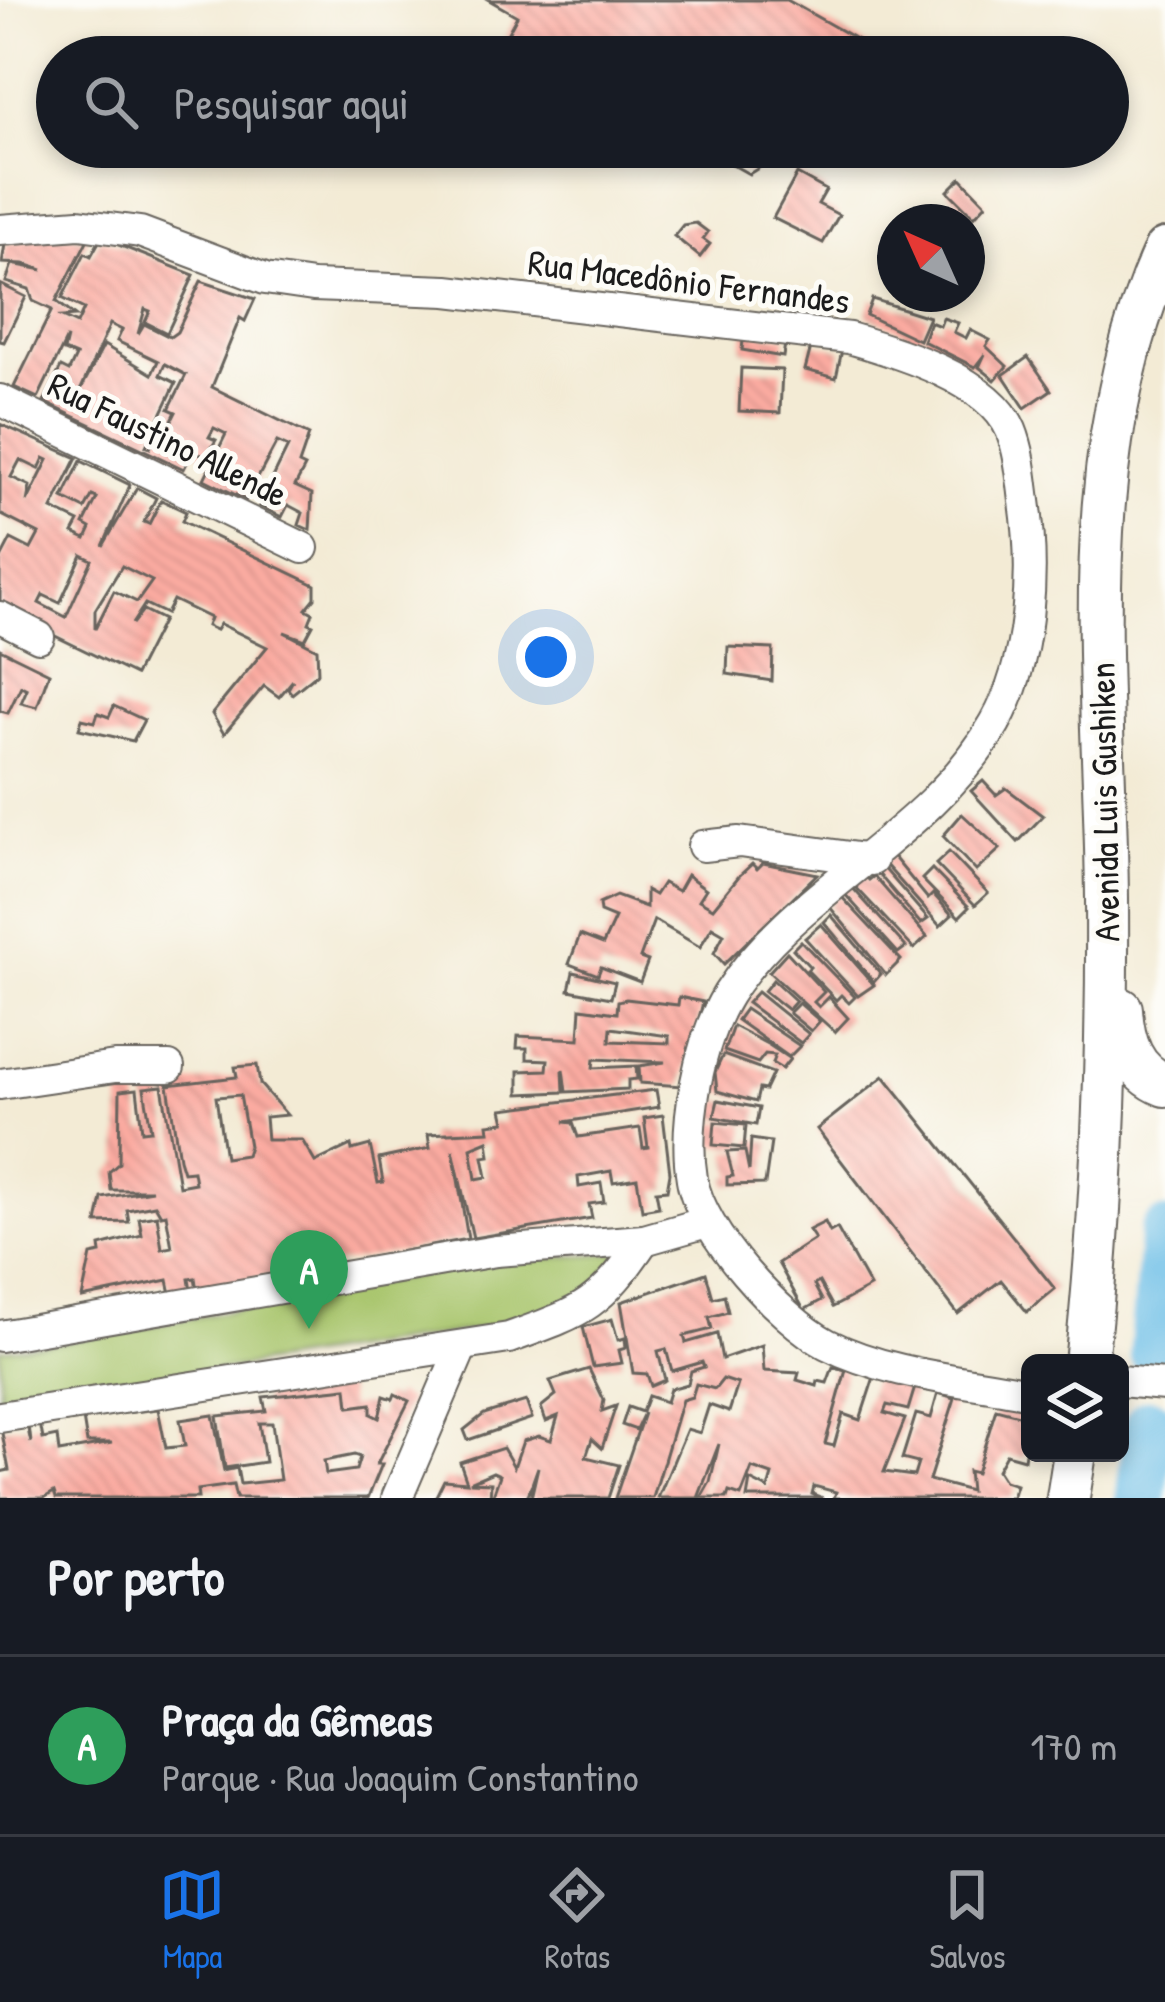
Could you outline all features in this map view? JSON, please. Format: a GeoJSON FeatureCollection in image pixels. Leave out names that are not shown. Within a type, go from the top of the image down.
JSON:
{"type":"FeatureCollection","features":[{"type":"Feature","properties":{"kind":"main road","name":"Avenida Luis Gushiken"},"geometry":{"type":"LineString","coordinates":[[1087,1354],[1104,1179],[1107,895],[1102,481],[1123,366],[1165,250]]}},
{"type":"Feature","properties":{"kind":"main road"},"geometry":{"type":"LineString","coordinates":[[1107,895],[1116,928],[1126,1048],[1136,1066],[1165,1084]]}},
{"type":"Feature","properties":{"kind":"main road"},"geometry":{"type":"LineString","coordinates":[[1068,1498],[1074,1462]]}},
{"type":"Feature","properties":{"kind":"street","name":"Rua Macedônio Fernandes"},"geometry":{"type":"LineString","coordinates":[[0,230],[79,224],[120,229],[140,232],[265,279],[447,291],[849,338],[912,356],[960,382],[1009,426],[1029,529],[1020,655],[996,721],[961,772],[872,860],[796,917],[728,994],[704,1048],[693,1118],[692,1179],[707,1222]]}},
{"type":"Feature","properties":{"kind":"street","name":"Rua Faustino Allende"},"geometry":{"type":"LineString","coordinates":[[0,400],[303,548]]}},
{"type":"Feature","properties":{"kind":"street"},"geometry":{"type":"LineString","coordinates":[[0,617],[39,637]]}},
{"type":"Feature","properties":{"kind":"street"},"geometry":{"type":"LineString","coordinates":[[703,846],[739,842],[872,860]]}},
{"type":"Feature","properties":{"kind":"street"},"geometry":{"type":"LineString","coordinates":[[0,1084],[115,1067],[169,1067]]}},
{"type":"Feature","properties":{"kind":"street"},"geometry":{"type":"LineString","coordinates":[[0,1336],[496,1250],[644,1240],[707,1222],[796,1325],[830,1346],[898,1368],[1021,1391]]}},
{"type":"Feature","properties":{"kind":"street"},"geometry":{"type":"LineString","coordinates":[[0,1418],[509,1338],[586,1310],[616,1282],[644,1240]]}},
{"type":"Feature","properties":{"kind":"street"},"geometry":{"type":"LineString","coordinates":[[397,1498],[462,1346]]}},
{"type":"Feature","properties":{"kind":"street"},"geometry":{"type":"LineString","coordinates":[[1129,1382],[1165,1385]]}},
{"type":"Feature","properties":{"kind":"green space"},"geometry":{"type":"Polygon","coordinates":[[[623,1252],[578,1306],[513,1324],[0,1405],[0,1349],[69,1341],[485,1263],[623,1252]]]}},
{"type":"Feature","properties":{"kind":"building"},"geometry":{"type":"Polygon","coordinates":[[[489,0],[787,0],[851,36],[506,36],[517,16],[489,0]]]}},
{"type":"Feature","properties":{"kind":"building"},"geometry":{"type":"Polygon","coordinates":[[[797,174],[826,190],[818,204],[839,215],[823,243],[773,218],[797,174]]]}},
{"type":"Feature","properties":{"kind":"building"},"geometry":{"type":"Polygon","coordinates":[[[961,178],[986,204],[961,204],[948,191],[961,178]]]}},
{"type":"Feature","properties":{"kind":"building"},"geometry":{"type":"Polygon","coordinates":[[[696,223],[708,232],[703,239],[710,244],[700,257],[674,236],[683,225],[696,223]]]}},
{"type":"Feature","properties":{"kind":"building"},"geometry":{"type":"Polygon","coordinates":[[[54,235],[88,239],[56,301],[75,316],[62,317],[77,324],[84,309],[62,298],[85,253],[91,256],[101,238],[194,275],[167,333],[145,322],[150,311],[145,309],[138,334],[144,324],[170,337],[177,332],[201,281],[255,299],[245,321],[240,318],[212,387],[309,435],[299,464],[305,467],[295,486],[312,494],[310,530],[299,525],[303,513],[288,505],[282,517],[259,506],[288,447],[277,442],[246,500],[204,479],[226,434],[214,428],[209,437],[216,440],[206,457],[193,450],[184,469],[44,402],[61,367],[69,371],[76,356],[64,351],[67,338],[38,398],[14,387],[52,310],[33,301],[29,289],[6,282],[12,264],[43,270],[24,264],[2,263],[5,244],[54,235]],[[110,324],[80,391],[104,345],[152,374],[158,361],[117,341],[122,330],[110,324]],[[165,364],[160,375],[176,383],[146,446],[150,448],[161,424],[168,428],[176,412],[169,409],[186,375],[165,364]]]}},
{"type":"Feature","properties":{"kind":"building"},"geometry":{"type":"Polygon","coordinates":[[[0,284],[26,297],[4,342],[0,341],[0,284]]]}},
{"type":"Feature","properties":{"kind":"building"},"geometry":{"type":"Polygon","coordinates":[[[872,299],[877,301],[877,312],[929,317],[919,340],[866,315],[872,299]]]}},
{"type":"Feature","properties":{"kind":"building"},"geometry":{"type":"Polygon","coordinates":[[[943,318],[958,323],[954,332],[966,338],[970,330],[990,340],[986,346],[1007,366],[995,380],[979,367],[985,354],[975,367],[923,341],[930,322],[940,326],[943,318]]]}},
{"type":"Feature","properties":{"kind":"building"},"geometry":{"type":"Polygon","coordinates":[[[744,331],[786,337],[783,357],[742,350],[744,331]]]}},
{"type":"Feature","properties":{"kind":"building"},"geometry":{"type":"Polygon","coordinates":[[[812,343],[842,350],[836,378],[805,370],[812,343]]]}},
{"type":"Feature","properties":{"kind":"building"},"geometry":{"type":"Polygon","coordinates":[[[1028,357],[1051,390],[1025,408],[1003,375],[1028,357]]]}},
{"type":"Feature","properties":{"kind":"building"},"geometry":{"type":"Polygon","coordinates":[[[741,368],[782,370],[780,413],[739,411],[741,368]]]}},
{"type":"Feature","properties":{"kind":"building"},"geometry":{"type":"Polygon","coordinates":[[[0,424],[77,458],[52,509],[79,522],[73,533],[86,539],[91,528],[84,524],[97,498],[92,496],[85,509],[63,498],[81,461],[130,485],[103,546],[137,488],[156,498],[144,522],[149,524],[161,500],[186,512],[182,521],[315,585],[315,598],[306,609],[313,613],[309,623],[313,625],[305,640],[284,632],[317,649],[318,673],[292,694],[288,689],[293,680],[279,697],[264,686],[224,734],[212,714],[267,647],[220,624],[216,630],[207,626],[210,618],[173,600],[166,614],[145,604],[132,624],[143,610],[163,620],[135,675],[0,609],[0,560],[11,539],[31,549],[39,534],[0,514],[0,424]],[[44,458],[39,469],[20,460],[11,477],[30,486],[27,502],[48,460],[44,458]],[[82,555],[60,603],[43,595],[39,603],[66,617],[92,560],[82,555]],[[122,566],[95,610],[95,629],[114,591],[137,602],[152,581],[122,566]]]}},
{"type":"Feature","properties":{"kind":"building"},"geometry":{"type":"Polygon","coordinates":[[[728,647],[773,649],[772,681],[727,674],[728,647]]]}},
{"type":"Feature","properties":{"kind":"building"},"geometry":{"type":"Polygon","coordinates":[[[0,649],[49,673],[37,707],[21,703],[27,689],[21,686],[8,713],[0,711],[0,649]]]}},
{"type":"Feature","properties":{"kind":"building"},"geometry":{"type":"Polygon","coordinates":[[[114,706],[144,720],[133,741],[79,729],[82,719],[95,722],[98,713],[109,717],[114,706]]]}},
{"type":"Feature","properties":{"kind":"building"},"geometry":{"type":"Polygon","coordinates":[[[983,781],[996,795],[1006,788],[1043,816],[1018,842],[971,791],[983,781]]]}},
{"type":"Feature","properties":{"kind":"building"},"geometry":{"type":"Polygon","coordinates":[[[962,814],[1000,849],[976,871],[943,836],[962,814]]]}},
{"type":"Feature","properties":{"kind":"building"},"geometry":{"type":"Polygon","coordinates":[[[949,852],[988,893],[975,905],[936,864],[949,852]]]}},
{"type":"Feature","properties":{"kind":"building"},"geometry":{"type":"Polygon","coordinates":[[[892,855],[928,899],[933,894],[952,915],[940,926],[884,863],[892,855]]]}},
{"type":"Feature","properties":{"kind":"building"},"geometry":{"type":"Polygon","coordinates":[[[763,863],[817,874],[724,964],[714,953],[724,934],[712,927],[700,947],[654,920],[640,958],[648,961],[640,982],[601,967],[598,975],[569,964],[580,935],[603,944],[615,918],[600,912],[599,904],[616,896],[646,907],[646,890],[655,895],[663,883],[678,891],[687,875],[706,889],[699,900],[713,908],[752,864],[757,869],[763,863]]]}},
{"type":"Feature","properties":{"kind":"building"},"geometry":{"type":"Polygon","coordinates":[[[882,866],[928,919],[921,924],[876,871],[882,866]]]}},
{"type":"Feature","properties":{"kind":"building"},"geometry":{"type":"Polygon","coordinates":[[[932,869],[969,907],[959,917],[922,879],[932,869]]]}},
{"type":"Feature","properties":{"kind":"building"},"geometry":{"type":"Polygon","coordinates":[[[863,874],[869,880],[874,876],[927,937],[914,949],[852,883],[863,874]]]}},
{"type":"Feature","properties":{"kind":"building"},"geometry":{"type":"Polygon","coordinates":[[[850,885],[906,947],[898,953],[843,892],[850,885]]]}},
{"type":"Feature","properties":{"kind":"building"},"geometry":{"type":"Polygon","coordinates":[[[839,894],[901,960],[886,975],[829,906],[839,894]]]}},
{"type":"Feature","properties":{"kind":"building"},"geometry":{"type":"Polygon","coordinates":[[[831,915],[881,974],[874,982],[824,922],[831,915]]]}},
{"type":"Feature","properties":{"kind":"building"},"geometry":{"type":"Polygon","coordinates":[[[821,924],[874,985],[858,996],[805,938],[821,924]]]}},
{"type":"Feature","properties":{"kind":"building"},"geometry":{"type":"Polygon","coordinates":[[[801,941],[855,997],[849,1003],[841,995],[836,1000],[807,970],[810,967],[793,949],[801,941]]]}},
{"type":"Feature","properties":{"kind":"building"},"geometry":{"type":"Polygon","coordinates":[[[787,952],[824,992],[814,1002],[819,1007],[829,997],[848,1018],[835,1032],[769,972],[787,952]]]}},
{"type":"Feature","properties":{"kind":"building"},"geometry":{"type":"Polygon","coordinates":[[[573,972],[615,982],[611,998],[569,990],[573,972]]]}},
{"type":"Feature","properties":{"kind":"building"},"geometry":{"type":"Polygon","coordinates":[[[773,980],[796,1001],[788,1010],[764,991],[773,980]]]}},
{"type":"Feature","properties":{"kind":"building"},"geometry":{"type":"Polygon","coordinates":[[[757,992],[809,1034],[801,1043],[747,1003],[757,992]]]}},
{"type":"Feature","properties":{"kind":"building"},"geometry":{"type":"Polygon","coordinates":[[[679,997],[703,1002],[682,1086],[640,1083],[639,1066],[665,1062],[594,1059],[593,1068],[636,1066],[637,1079],[628,1080],[628,1089],[566,1092],[563,1069],[564,1092],[519,1094],[519,1071],[547,1070],[548,1060],[527,1059],[527,1048],[517,1048],[518,1036],[579,1039],[581,1008],[617,1013],[618,1001],[626,999],[678,1005],[679,997]],[[611,1028],[610,1041],[669,1043],[669,1036],[611,1028]]]}},
{"type":"Feature","properties":{"kind":"building"},"geometry":{"type":"Polygon","coordinates":[[[799,1003],[820,1021],[811,1031],[789,1013],[799,1003]]]}},
{"type":"Feature","properties":{"kind":"building"},"geometry":{"type":"Polygon","coordinates":[[[745,1009],[800,1046],[789,1057],[737,1020],[745,1009]]]}},
{"type":"Feature","properties":{"kind":"building"},"geometry":{"type":"Polygon","coordinates":[[[733,1026],[790,1059],[782,1069],[772,1063],[775,1055],[765,1054],[758,1063],[724,1051],[733,1026]]]}},
{"type":"Feature","properties":{"kind":"building"},"geometry":{"type":"Polygon","coordinates":[[[723,1055],[773,1073],[765,1090],[759,1089],[756,1102],[717,1091],[715,1072],[723,1055]]]}},
{"type":"Feature","properties":{"kind":"building"},"geometry":{"type":"Polygon","coordinates":[[[257,1065],[260,1084],[287,1115],[265,1117],[267,1140],[302,1140],[315,1162],[351,1145],[352,1150],[370,1145],[378,1183],[383,1182],[379,1159],[430,1148],[428,1134],[489,1131],[488,1124],[505,1122],[502,1109],[656,1090],[659,1107],[564,1122],[573,1123],[578,1137],[640,1128],[643,1148],[648,1147],[644,1118],[663,1115],[670,1173],[667,1190],[656,1191],[659,1207],[642,1210],[637,1178],[613,1182],[611,1171],[578,1177],[579,1187],[601,1183],[604,1202],[589,1204],[592,1218],[473,1238],[453,1150],[468,1239],[197,1290],[195,1278],[189,1279],[191,1291],[171,1294],[168,1280],[82,1298],[91,1255],[101,1253],[100,1246],[142,1235],[139,1218],[157,1215],[162,1249],[172,1247],[166,1214],[161,1215],[155,1205],[127,1210],[129,1222],[97,1223],[102,1198],[152,1190],[111,1190],[109,1172],[119,1163],[120,1091],[137,1089],[142,1131],[151,1130],[144,1088],[162,1086],[179,1186],[195,1183],[193,1171],[183,1172],[179,1159],[168,1085],[237,1077],[235,1067],[257,1065]],[[240,1095],[216,1097],[225,1158],[246,1155],[249,1146],[240,1095]],[[488,1141],[471,1148],[476,1179],[487,1177],[483,1157],[490,1156],[488,1141]]]}},
{"type":"Feature","properties":{"kind":"building"},"geometry":{"type":"Polygon","coordinates":[[[884,1076],[1055,1289],[1027,1312],[1001,1280],[958,1314],[817,1129],[884,1076]]]}},
{"type":"Feature","properties":{"kind":"building"},"geometry":{"type":"Polygon","coordinates":[[[718,1100],[759,1108],[756,1125],[714,1117],[718,1100]]]}},
{"type":"Feature","properties":{"kind":"building"},"geometry":{"type":"Polygon","coordinates":[[[715,1122],[746,1125],[744,1148],[713,1145],[715,1122]]]}},
{"type":"Feature","properties":{"kind":"building"},"geometry":{"type":"Polygon","coordinates":[[[751,1139],[771,1142],[765,1184],[727,1185],[727,1177],[733,1176],[727,1152],[745,1151],[749,1171],[751,1139]]]}},
{"type":"Feature","properties":{"kind":"building"},"geometry":{"type":"Polygon","coordinates":[[[825,1222],[830,1232],[837,1228],[870,1287],[833,1307],[819,1282],[814,1285],[822,1300],[804,1310],[778,1263],[815,1239],[809,1230],[825,1222]]]}},
{"type":"Feature","properties":{"kind":"building"},"geometry":{"type":"Polygon","coordinates":[[[706,1273],[713,1298],[724,1295],[728,1312],[709,1317],[712,1329],[684,1336],[686,1343],[717,1334],[722,1359],[762,1345],[764,1371],[799,1373],[797,1380],[817,1386],[818,1381],[827,1383],[833,1367],[846,1370],[825,1444],[834,1446],[843,1414],[860,1420],[874,1377],[915,1387],[908,1410],[887,1405],[884,1413],[905,1419],[884,1472],[914,1476],[918,1463],[902,1459],[916,1414],[931,1418],[938,1393],[955,1398],[929,1480],[970,1491],[968,1471],[976,1473],[996,1409],[1021,1416],[1021,1458],[1006,1454],[997,1470],[1004,1481],[1016,1485],[1012,1498],[834,1498],[836,1492],[814,1486],[812,1494],[823,1498],[747,1498],[750,1480],[768,1489],[772,1475],[752,1468],[741,1496],[729,1492],[727,1498],[701,1498],[719,1444],[698,1498],[658,1498],[687,1429],[700,1433],[709,1405],[729,1412],[738,1384],[723,1379],[715,1389],[696,1384],[692,1397],[682,1400],[653,1498],[615,1498],[644,1413],[636,1430],[622,1425],[628,1407],[642,1412],[648,1396],[666,1402],[670,1389],[688,1384],[691,1371],[704,1367],[702,1362],[672,1371],[666,1349],[658,1351],[665,1380],[651,1386],[647,1374],[633,1373],[621,1302],[706,1273]]]}},
{"type":"Feature","properties":{"kind":"building"},"geometry":{"type":"Polygon","coordinates":[[[612,1319],[618,1340],[625,1338],[626,1348],[619,1350],[622,1363],[593,1367],[583,1327],[612,1319]]]}},
{"type":"Feature","properties":{"kind":"building"},"geometry":{"type":"Polygon","coordinates":[[[589,1369],[604,1400],[602,1411],[616,1406],[602,1448],[592,1439],[586,1457],[619,1465],[608,1498],[531,1498],[538,1467],[527,1498],[492,1498],[500,1475],[493,1472],[470,1482],[491,1483],[490,1498],[435,1498],[444,1480],[467,1482],[460,1462],[503,1448],[514,1467],[523,1441],[539,1436],[551,1440],[558,1416],[546,1421],[541,1407],[556,1395],[550,1381],[589,1369]]]}},
{"type":"Feature","properties":{"kind":"building"},"geometry":{"type":"Polygon","coordinates":[[[347,1388],[349,1407],[371,1404],[371,1414],[379,1418],[384,1396],[393,1399],[395,1394],[409,1401],[377,1464],[382,1464],[368,1498],[236,1498],[233,1485],[197,1490],[198,1498],[56,1498],[54,1492],[44,1498],[0,1498],[0,1472],[9,1470],[1,1428],[27,1425],[31,1443],[29,1425],[40,1423],[43,1439],[57,1436],[59,1452],[112,1443],[87,1443],[83,1418],[158,1409],[166,1448],[185,1446],[180,1420],[213,1415],[224,1471],[237,1468],[240,1484],[280,1480],[272,1423],[259,1423],[265,1462],[225,1468],[217,1416],[266,1411],[263,1397],[347,1388]],[[360,1457],[324,1461],[326,1474],[356,1470],[360,1457]]]}},
{"type":"Feature","properties":{"kind":"building"},"geometry":{"type":"Polygon","coordinates":[[[526,1401],[532,1418],[468,1440],[464,1430],[484,1414],[526,1401]]]}},
{"type":"Feature","properties":{"kind":"waterway"},"geometry":{"type":"LineString","coordinates":[[1155,1353],[1165,1234]]}},
{"type":"Feature","properties":{"kind":"waterway"},"geometry":{"type":"LineString","coordinates":[[1141,1498],[1150,1424]]}},
{"type":"Feature","properties":{"kind":"place","name":"Praça da Gêmeas"},"geometry":{"type":"Point","coordinates":[309,1329]}}]}
